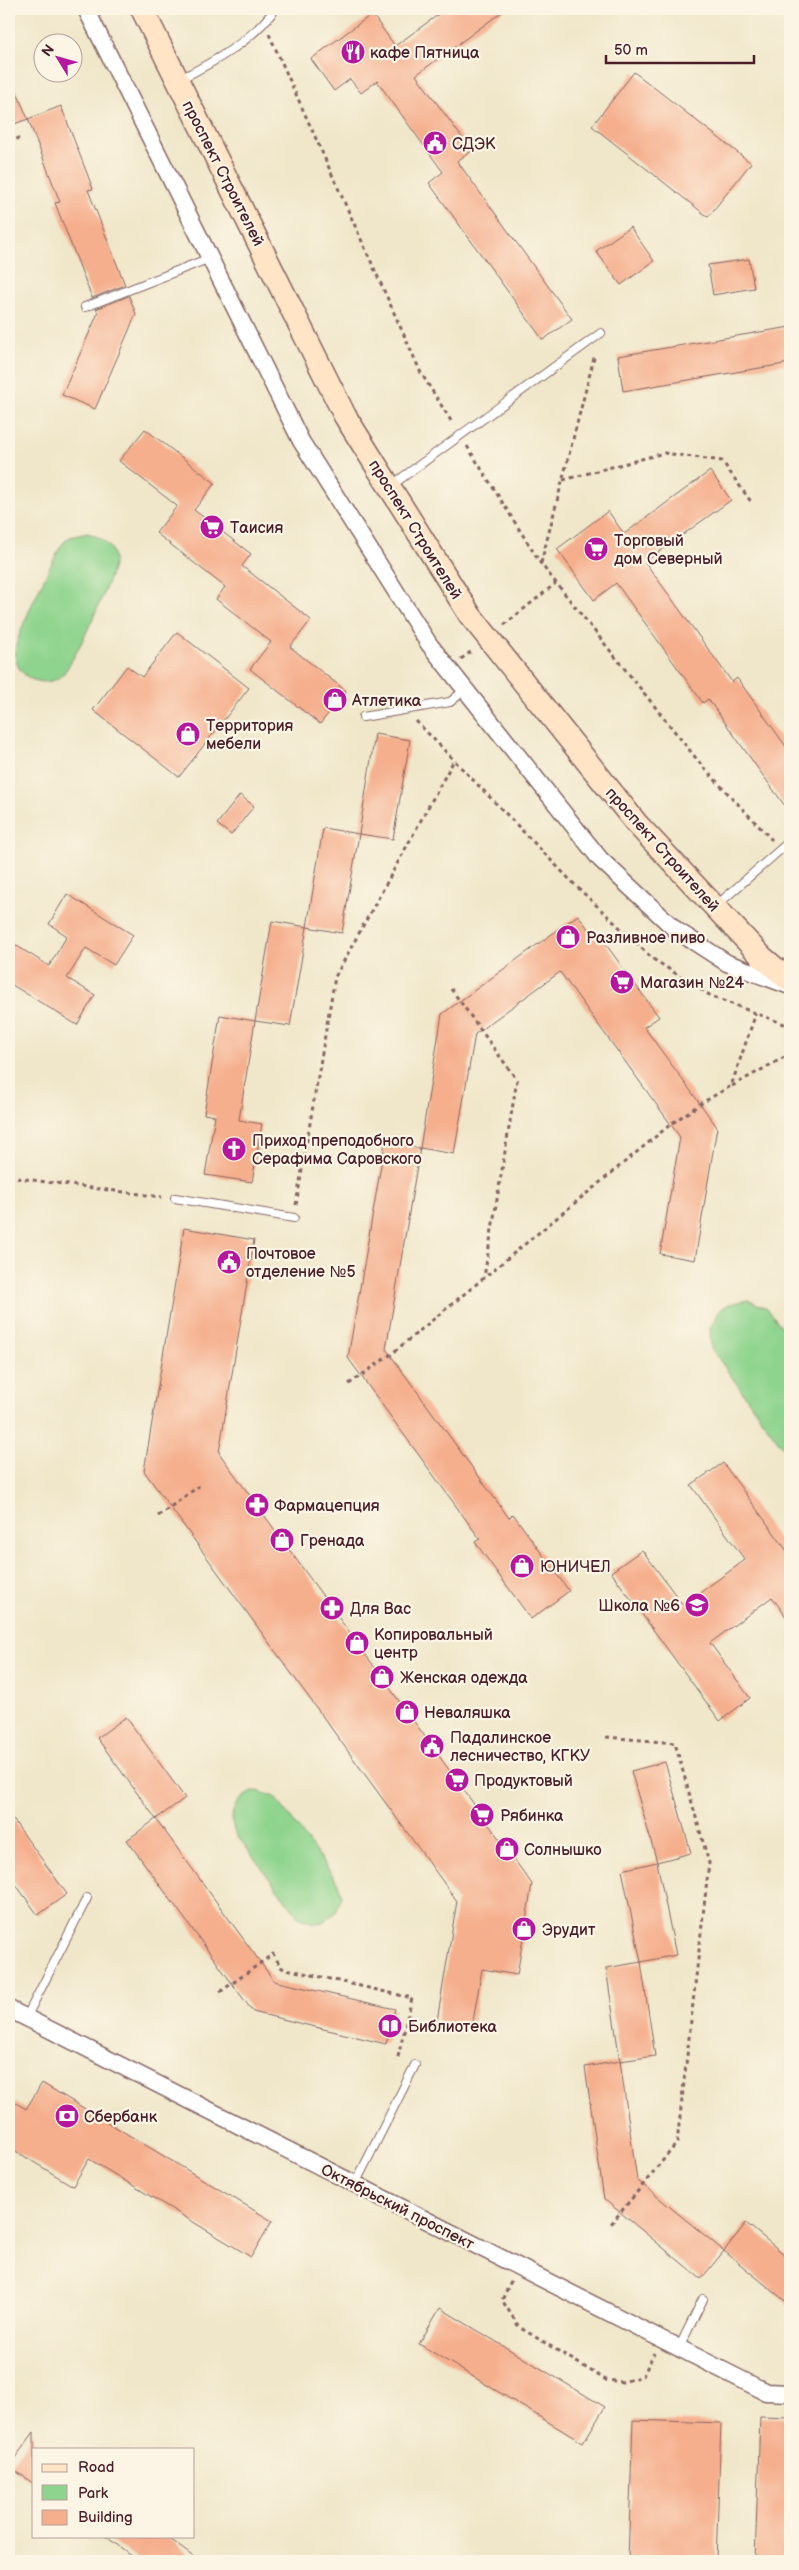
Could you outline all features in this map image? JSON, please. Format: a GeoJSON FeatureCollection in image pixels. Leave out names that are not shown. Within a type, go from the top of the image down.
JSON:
{"type":"FeatureCollection","features":[{"type":"Feature","properties":{"kind":"street"},"geometry":{"type":"LineString","coordinates":[[86,9],[301,441],[429,644],[600,858],[676,930],[727,962],[790,986]]}},
{"type":"Feature","properties":{"kind":"street","name":"проспект Строителей"},"geometry":{"type":"LineString","coordinates":[[142,9],[345,416],[470,615],[637,824],[762,957],[790,981]]}},
{"type":"Feature","properties":{"kind":"street","name":"Октябрьский проспект"},"geometry":{"type":"LineString","coordinates":[[9,2009],[766,2392],[790,2393]]}},
{"type":"Feature","properties":{"kind":"lane"},"geometry":{"type":"LineString","coordinates":[[178,80],[212,63],[264,24],[275,9]]}},
{"type":"Feature","properties":{"kind":"lane"},"geometry":{"type":"LineString","coordinates":[[85,307],[210,258]]}},
{"type":"Feature","properties":{"kind":"lane"},"geometry":{"type":"LineString","coordinates":[[390,487],[600,333]]}},
{"type":"Feature","properties":{"kind":"lane"},"geometry":{"type":"LineString","coordinates":[[363,717],[450,702],[465,690]]}},
{"type":"Feature","properties":{"kind":"lane"},"geometry":{"type":"LineString","coordinates":[[715,907],[790,840]]}},
{"type":"Feature","properties":{"kind":"lane"},"geometry":{"type":"LineString","coordinates":[[175,1198],[294,1218]]}},
{"type":"Feature","properties":{"kind":"lane"},"geometry":{"type":"LineString","coordinates":[[26,2018],[88,1898]]}},
{"type":"Feature","properties":{"kind":"lane"},"geometry":{"type":"LineString","coordinates":[[355,2184],[415,2065]]}},
{"type":"Feature","properties":{"kind":"lane"},"geometry":{"type":"LineString","coordinates":[[679,2348],[703,2299]]}},
{"type":"Feature","properties":{"kind":"path"},"geometry":{"type":"LineString","coordinates":[[264,24],[422,373],[541,564],[703,767],[780,848]]}},
{"type":"Feature","properties":{"kind":"path"},"geometry":{"type":"LineString","coordinates":[[9,142],[19,138]]}},
{"type":"Feature","properties":{"kind":"path"},"geometry":{"type":"LineString","coordinates":[[541,564],[600,333]]}},
{"type":"Feature","properties":{"kind":"path"},"geometry":{"type":"LineString","coordinates":[[563,480],[664,453],[722,461],[752,503]]}},
{"type":"Feature","properties":{"kind":"path"},"geometry":{"type":"LineString","coordinates":[[405,710],[576,886],[653,960],[710,996],[790,1028]]}},
{"type":"Feature","properties":{"kind":"path"},"geometry":{"type":"LineString","coordinates":[[294,1218],[335,976],[454,760]]}},
{"type":"Feature","properties":{"kind":"path"},"geometry":{"type":"LineString","coordinates":[[451,989],[517,1080],[484,1278]]}},
{"type":"Feature","properties":{"kind":"path"},"geometry":{"type":"LineString","coordinates":[[732,1086],[756,1013]]}},
{"type":"Feature","properties":{"kind":"path"},"geometry":{"type":"LineString","coordinates":[[349,1384],[390,1355],[671,1124],[700,1104],[790,1054]]}},
{"type":"Feature","properties":{"kind":"path"},"geometry":{"type":"LineString","coordinates":[[9,1177],[175,1198]]}},
{"type":"Feature","properties":{"kind":"path"},"geometry":{"type":"LineString","coordinates":[[158,1516],[199,1486]]}},
{"type":"Feature","properties":{"kind":"path"},"geometry":{"type":"LineString","coordinates":[[606,1737],[675,1744],[709,1863],[677,2143],[611,2224]]}},
{"type":"Feature","properties":{"kind":"path"},"geometry":{"type":"LineString","coordinates":[[220,1992],[273,1954],[282,1968],[412,1998],[397,2061]]}},
{"type":"Feature","properties":{"kind":"path"},"geometry":{"type":"LineString","coordinates":[[518,2267],[502,2300],[519,2327],[606,2380],[623,2382],[643,2376],[661,2339]]}},
{"type":"Feature","properties":{"kind":"green space"},"geometry":{"type":"Polygon","coordinates":[[[88,533],[105,542],[111,549],[114,558],[113,567],[101,600],[74,657],[60,677],[46,682],[31,679],[18,667],[16,659],[15,651],[22,629],[63,543],[70,537],[88,533]]]}},
{"type":"Feature","properties":{"kind":"green space"},"geometry":{"type":"Polygon","coordinates":[[[748,1300],[767,1308],[790,1338],[790,1452],[779,1443],[711,1348],[710,1328],[720,1310],[729,1304],[748,1300]]]}},
{"type":"Feature","properties":{"kind":"green space"},"geometry":{"type":"Polygon","coordinates":[[[258,1791],[274,1797],[279,1802],[337,1881],[342,1896],[336,1912],[323,1922],[315,1923],[299,1918],[236,1834],[232,1819],[235,1806],[250,1793],[258,1791]]]}},
{"type":"Feature","properties":{"kind":"building"},"geometry":{"type":"Polygon","coordinates":[[[446,9],[506,9],[416,75],[472,151],[457,161],[572,319],[543,340],[429,183],[443,172],[377,81],[361,93],[350,79],[334,91],[311,59],[372,14],[395,46],[446,9]]]}},
{"type":"Feature","properties":{"kind":"building"},"geometry":{"type":"Polygon","coordinates":[[[634,72],[751,163],[708,217],[592,126],[634,72]]]}},
{"type":"Feature","properties":{"kind":"building"},"geometry":{"type":"Polygon","coordinates":[[[9,73],[28,119],[9,126],[9,73]]]}},
{"type":"Feature","properties":{"kind":"building"},"geometry":{"type":"Polygon","coordinates":[[[61,106],[93,189],[88,190],[125,285],[92,298],[55,203],[60,202],[28,119],[61,106]]]}},
{"type":"Feature","properties":{"kind":"building"},"geometry":{"type":"Polygon","coordinates":[[[630,227],[654,261],[621,285],[596,251],[630,227]]]}},
{"type":"Feature","properties":{"kind":"building"},"geometry":{"type":"Polygon","coordinates":[[[749,259],[754,288],[713,295],[708,265],[749,259]]]}},
{"type":"Feature","properties":{"kind":"building"},"geometry":{"type":"Polygon","coordinates":[[[129,296],[136,314],[95,409],[62,395],[98,313],[96,309],[129,296]]]}},
{"type":"Feature","properties":{"kind":"building"},"geometry":{"type":"Polygon","coordinates":[[[790,327],[790,363],[623,391],[618,356],[790,327]]]}},
{"type":"Feature","properties":{"kind":"building"},"geometry":{"type":"Polygon","coordinates":[[[145,429],[215,483],[194,510],[251,554],[242,566],[311,620],[290,647],[346,691],[320,724],[250,669],[271,642],[216,599],[225,587],[156,533],[177,506],[119,461],[145,429]]]}},
{"type":"Feature","properties":{"kind":"building"},"geometry":{"type":"Polygon","coordinates":[[[710,471],[731,500],[645,562],[732,682],[737,678],[790,752],[790,813],[708,699],[703,703],[616,583],[594,600],[557,549],[608,511],[624,534],[710,471]]]}},
{"type":"Feature","properties":{"kind":"building"},"geometry":{"type":"Polygon","coordinates":[[[177,632],[249,688],[179,777],[93,710],[127,666],[142,677],[177,632]]]}},
{"type":"Feature","properties":{"kind":"building"},"geometry":{"type":"Polygon","coordinates":[[[375,734],[410,740],[393,839],[359,834],[375,734]]]}},
{"type":"Feature","properties":{"kind":"building"},"geometry":{"type":"Polygon","coordinates":[[[240,795],[254,806],[231,835],[217,824],[240,795]]]}},
{"type":"Feature","properties":{"kind":"building"},"geometry":{"type":"Polygon","coordinates":[[[323,828],[359,834],[342,933],[307,927],[323,828]]]}},
{"type":"Feature","properties":{"kind":"building"},"geometry":{"type":"Polygon","coordinates":[[[67,894],[133,935],[114,965],[86,948],[67,978],[95,995],[77,1025],[9,983],[9,941],[49,966],[67,936],[49,924],[67,894]]]}},
{"type":"Feature","properties":{"kind":"building"},"geometry":{"type":"Polygon","coordinates":[[[578,915],[592,934],[596,931],[659,1017],[644,1027],[717,1127],[695,1260],[660,1254],[680,1137],[560,972],[475,1034],[454,1154],[420,1148],[442,1014],[578,915]]]}},
{"type":"Feature","properties":{"kind":"building"},"geometry":{"type":"Polygon","coordinates":[[[272,921],[307,927],[290,1026],[255,1021],[272,921]]]}},
{"type":"Feature","properties":{"kind":"building"},"geometry":{"type":"Polygon","coordinates":[[[220,1015],[255,1021],[239,1120],[262,1124],[252,1182],[205,1175],[215,1116],[204,1114],[220,1015]]]}},
{"type":"Feature","properties":{"kind":"building"},"geometry":{"type":"Polygon","coordinates":[[[385,1142],[420,1148],[386,1349],[509,1518],[513,1514],[569,1591],[531,1619],[475,1542],[480,1539],[348,1358],[385,1142]]]}},
{"type":"Feature","properties":{"kind":"building"},"geometry":{"type":"Polygon","coordinates":[[[184,1228],[254,1240],[219,1453],[532,1884],[517,1975],[482,1969],[472,2027],[437,2021],[457,1901],[144,1471],[184,1228]]]}},
{"type":"Feature","properties":{"kind":"building"},"geometry":{"type":"Polygon","coordinates":[[[723,1463],[790,1555],[790,1622],[772,1597],[710,1643],[750,1698],[720,1721],[611,1572],[642,1550],[683,1605],[745,1560],[691,1485],[723,1463]]]}},
{"type":"Feature","properties":{"kind":"building"},"geometry":{"type":"Polygon","coordinates":[[[126,1717],[185,1798],[156,1819],[97,1738],[126,1717]]]}},
{"type":"Feature","properties":{"kind":"building"},"geometry":{"type":"Polygon","coordinates":[[[665,1762],[691,1853],[657,1862],[631,1771],[665,1762]]]}},
{"type":"Feature","properties":{"kind":"building"},"geometry":{"type":"Polygon","coordinates":[[[9,1814],[67,1894],[38,1915],[9,1875],[9,1814]]]}},
{"type":"Feature","properties":{"kind":"building"},"geometry":{"type":"Polygon","coordinates":[[[156,1819],[274,1981],[395,2009],[386,2044],[253,2012],[127,1840],[156,1819]]]}},
{"type":"Feature","properties":{"kind":"building"},"geometry":{"type":"Polygon","coordinates":[[[657,1862],[676,1955],[641,1962],[622,1870],[657,1862]]]}},
{"type":"Feature","properties":{"kind":"building"},"geometry":{"type":"Polygon","coordinates":[[[641,1962],[655,2056],[620,2061],[606,1968],[641,1962]]]}},
{"type":"Feature","properties":{"kind":"building"},"geometry":{"type":"Polygon","coordinates":[[[620,2061],[637,2180],[724,2251],[701,2279],[604,2199],[585,2067],[620,2061]]]}},
{"type":"Feature","properties":{"kind":"building"},"geometry":{"type":"Polygon","coordinates":[[[42,2083],[272,2221],[251,2257],[89,2159],[73,2186],[9,2147],[9,2099],[26,2109],[42,2083]]]}},
{"type":"Feature","properties":{"kind":"building"},"geometry":{"type":"Polygon","coordinates":[[[746,2223],[790,2259],[790,2305],[724,2251],[746,2223]]]}},
{"type":"Feature","properties":{"kind":"building"},"geometry":{"type":"Polygon","coordinates":[[[440,2308],[605,2407],[583,2443],[419,2344],[440,2308]]]}},
{"type":"Feature","properties":{"kind":"building"},"geometry":{"type":"Polygon","coordinates":[[[760,2417],[790,2418],[790,2561],[755,2561],[760,2417]]]}},
{"type":"Feature","properties":{"kind":"building"},"geometry":{"type":"Polygon","coordinates":[[[633,2420],[721,2423],[716,2561],[628,2561],[633,2420]]]}},
{"type":"Feature","properties":{"kind":"building"},"geometry":{"type":"Polygon","coordinates":[[[34,2432],[32,2483],[9,2466],[34,2432]]]}},
{"type":"Feature","properties":{"kind":"building"},"geometry":{"type":"Polygon","coordinates":[[[108,2538],[168,2538],[199,2561],[139,2561],[108,2538]]]}},
{"type":"Feature","properties":{"kind":"place","name":"кафе Пятница"},"geometry":{"type":"Point","coordinates":[353,52]}},
{"type":"Feature","properties":{"kind":"place","name":"СДЭК"},"geometry":{"type":"Point","coordinates":[435,143]}},
{"type":"Feature","properties":{"kind":"place","name":"Таисия"},"geometry":{"type":"Point","coordinates":[212,527]}},
{"type":"Feature","properties":{"kind":"place","name":"Торговый дом Северный"},"geometry":{"type":"Point","coordinates":[596,549]}},
{"type":"Feature","properties":{"kind":"place","name":"Атлетика"},"geometry":{"type":"Point","coordinates":[335,700]}},
{"type":"Feature","properties":{"kind":"place","name":"Территория мебели"},"geometry":{"type":"Point","coordinates":[188,734]}},
{"type":"Feature","properties":{"kind":"place","name":"Разливное пиво"},"geometry":{"type":"Point","coordinates":[568,937]}},
{"type":"Feature","properties":{"kind":"place","name":"Магазин №24"},"geometry":{"type":"Point","coordinates":[622,982]}},
{"type":"Feature","properties":{"kind":"place","name":"Приход преподобного Серафима Саровского"},"geometry":{"type":"Point","coordinates":[234,1149]}},
{"type":"Feature","properties":{"kind":"place","name":"Почтовое отделение №5"},"geometry":{"type":"Point","coordinates":[229,1262]}},
{"type":"Feature","properties":{"kind":"place","name":"Фармацепция"},"geometry":{"type":"Point","coordinates":[257,1505]}},
{"type":"Feature","properties":{"kind":"place","name":"Гренада"},"geometry":{"type":"Point","coordinates":[282,1540]}},
{"type":"Feature","properties":{"kind":"place","name":"ЮНИЧЕЛ"},"geometry":{"type":"Point","coordinates":[522,1566]}},
{"type":"Feature","properties":{"kind":"place","name":"Школа №6"},"geometry":{"type":"Point","coordinates":[697,1605]}},
{"type":"Feature","properties":{"kind":"place","name":"Для Вас"},"geometry":{"type":"Point","coordinates":[332,1608]}},
{"type":"Feature","properties":{"kind":"place","name":"Копировальный центр"},"geometry":{"type":"Point","coordinates":[357,1643]}},
{"type":"Feature","properties":{"kind":"place","name":"Женская одежда"},"geometry":{"type":"Point","coordinates":[382,1677]}},
{"type":"Feature","properties":{"kind":"place","name":"Неваляшка"},"geometry":{"type":"Point","coordinates":[407,1712]}},
{"type":"Feature","properties":{"kind":"place","name":"Падалинское лесничество, КГКУ"},"geometry":{"type":"Point","coordinates":[432,1746]}},
{"type":"Feature","properties":{"kind":"place","name":"Продуктовый"},"geometry":{"type":"Point","coordinates":[457,1780]}},
{"type":"Feature","properties":{"kind":"place","name":"Рябинка"},"geometry":{"type":"Point","coordinates":[482,1815]}},
{"type":"Feature","properties":{"kind":"place","name":"Солнышко"},"geometry":{"type":"Point","coordinates":[507,1849]}},
{"type":"Feature","properties":{"kind":"place","name":"Эрудит"},"geometry":{"type":"Point","coordinates":[524,1929]}},
{"type":"Feature","properties":{"kind":"place","name":"Библиотека"},"geometry":{"type":"Point","coordinates":[390,2026]}},
{"type":"Feature","properties":{"kind":"place","name":"Сбербанк"},"geometry":{"type":"Point","coordinates":[67,2116]}}]}
